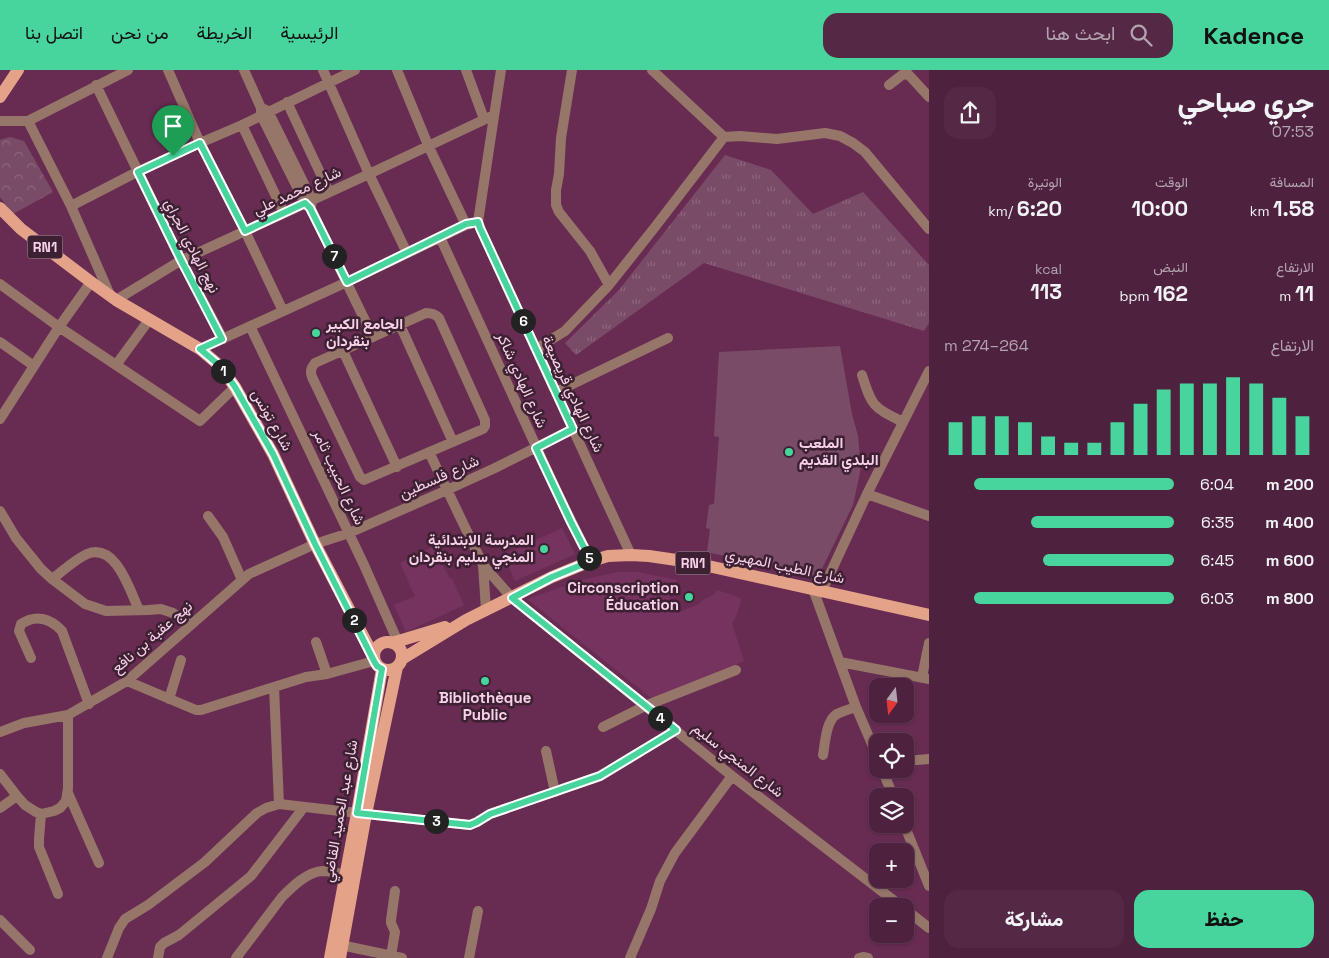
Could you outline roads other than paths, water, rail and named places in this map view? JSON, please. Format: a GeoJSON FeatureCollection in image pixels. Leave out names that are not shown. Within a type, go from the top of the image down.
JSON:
{"type":"FeatureCollection","features":[{"type":"Feature","properties":{"kind":"main road"},"geometry":{"type":"LineString","coordinates":[[0,97],[18,70]]}},
{"type":"Feature","properties":{"kind":"main road","name":"RN1"},"geometry":{"type":"LineString","coordinates":[[0,209],[21,229],[91,282]]}},
{"type":"Feature","properties":{"kind":"main road","name":"شارع تونس"},"geometry":{"type":"LineString","coordinates":[[91,282],[149,320],[200,349],[220,366],[235,387],[273,454],[315,544],[360,631],[377,658]]}},
{"type":"Feature","properties":{"kind":"main road","name":"شارع الطيب المهيري"},"geometry":{"type":"LineString","coordinates":[[466,620],[552,577],[591,561],[608,556],[631,555],[690,562],[929,615]]}},
{"type":"Feature","properties":{"kind":"main road","name":"RN1"},"geometry":{"type":"LineString","coordinates":[[466,620],[399,663],[392,670],[387,670],[377,658],[388,642],[395,642],[466,620]]}},
{"type":"Feature","properties":{"kind":"main road"},"geometry":{"type":"LineString","coordinates":[[395,642],[400,649],[399,663]]}},
{"type":"Feature","properties":{"kind":"main road","name":"شارع عبد الحميد القاضي"},"geometry":{"type":"LineString","coordinates":[[330,958],[337,944],[361,814],[377,658]]}},
{"type":"Feature","properties":{"kind":"main road","name":"شارع عبد الحميد القاضي"},"geometry":{"type":"LineString","coordinates":[[340,958],[337,944],[346,875],[399,663]]}},
{"type":"Feature","properties":{"kind":"street"},"geometry":{"type":"LineString","coordinates":[[0,122],[28,121],[128,70]]}},
{"type":"Feature","properties":{"kind":"street"},"geometry":{"type":"LineString","coordinates":[[168,70],[200,143],[283,311]]}},
{"type":"Feature","properties":{"kind":"street"},"geometry":{"type":"LineString","coordinates":[[244,70],[373,338]]}},
{"type":"Feature","properties":{"kind":"street"},"geometry":{"type":"LineString","coordinates":[[323,70],[406,253]]}},
{"type":"Feature","properties":{"kind":"street"},"geometry":{"type":"LineString","coordinates":[[71,206],[138,172],[242,125],[264,111],[355,70]]}},
{"type":"Feature","properties":{"kind":"street"},"geometry":{"type":"LineString","coordinates":[[397,70],[428,146],[466,224]]}},
{"type":"Feature","properties":{"kind":"street"},"geometry":{"type":"LineString","coordinates":[[466,70],[489,117]]}},
{"type":"Feature","properties":{"kind":"street"},"geometry":{"type":"LineString","coordinates":[[200,349],[347,282],[466,224],[478,222],[489,117],[501,70]]}},
{"type":"Feature","properties":{"kind":"street"},"geometry":{"type":"LineString","coordinates":[[572,70],[561,138],[556,205],[559,212],[590,251],[609,285]]}},
{"type":"Feature","properties":{"kind":"street"},"geometry":{"type":"LineString","coordinates":[[652,70],[724,137],[740,136],[777,139],[825,133],[840,136],[853,143],[865,152],[929,229]]}},
{"type":"Feature","properties":{"kind":"street"},"geometry":{"type":"LineString","coordinates":[[889,85],[902,75],[908,74],[929,97]]}},
{"type":"Feature","properties":{"kind":"street","name":"نهج الهادي الجراي"},"geometry":{"type":"LineString","coordinates":[[96,85],[181,260],[222,339]]}},
{"type":"Feature","properties":{"kind":"street"},"geometry":{"type":"LineString","coordinates":[[287,102],[329,192]]}},
{"type":"Feature","properties":{"kind":"street","name":"شارع محمد علي"},"geometry":{"type":"LineString","coordinates":[[113,297],[181,260],[309,203],[489,117]]}},
{"type":"Feature","properties":{"kind":"street"},"geometry":{"type":"LineString","coordinates":[[28,121],[71,206],[113,297]]}},
{"type":"Feature","properties":{"kind":"street"},"geometry":{"type":"LineString","coordinates":[[242,125],[284,213]]}},
{"type":"Feature","properties":{"kind":"street"},"geometry":{"type":"LineString","coordinates":[[536,349],[565,331],[609,285],[724,137]]}},
{"type":"Feature","properties":{"kind":"street","name":"شارع الهادي قريصيعة"},"geometry":{"type":"LineString","coordinates":[[478,222],[631,555]]}},
{"type":"Feature","properties":{"kind":"street","name":"شارع الهادي شاكر"},"geometry":{"type":"LineString","coordinates":[[440,237],[536,448],[591,561]]}},
{"type":"Feature","properties":{"kind":"street"},"geometry":{"type":"LineString","coordinates":[[0,419],[59,327],[91,282]]}},
{"type":"Feature","properties":{"kind":"street"},"geometry":{"type":"LineString","coordinates":[[0,284],[59,327],[200,421],[235,387]]}},
{"type":"Feature","properties":{"kind":"street"},"geometry":{"type":"LineString","coordinates":[[426,313],[435,314],[439,318],[486,424],[483,428],[397,467],[367,480],[362,479],[312,377],[312,367],[315,363],[400,325],[426,313]]}},
{"type":"Feature","properties":{"kind":"street"},"geometry":{"type":"LineString","coordinates":[[116,365],[149,320]]}},
{"type":"Feature","properties":{"kind":"street"},"geometry":{"type":"LineString","coordinates":[[400,325],[453,442]]}},
{"type":"Feature","properties":{"kind":"street","name":"شارع الحبيب ثامر"},"geometry":{"type":"LineString","coordinates":[[250,326],[349,533],[395,642]]}},
{"type":"Feature","properties":{"kind":"street"},"geometry":{"type":"LineString","coordinates":[[556,392],[668,338]]}},
{"type":"Feature","properties":{"kind":"street"},"geometry":{"type":"LineString","coordinates":[[0,342],[34,366]]}},
{"type":"Feature","properties":{"kind":"street"},"geometry":{"type":"LineString","coordinates":[[343,350],[397,467]]}},
{"type":"Feature","properties":{"kind":"street"},"geometry":{"type":"LineString","coordinates":[[869,737],[840,662],[818,590],[929,371]]}},
{"type":"Feature","properties":{"kind":"street"},"geometry":{"type":"LineString","coordinates":[[862,374],[867,393],[873,405],[882,412],[903,422]]}},
{"type":"Feature","properties":{"kind":"street","name":"شارع فلسطين"},"geometry":{"type":"LineString","coordinates":[[315,544],[349,533],[447,490],[573,429]]}},
{"type":"Feature","properties":{"kind":"street"},"geometry":{"type":"LineString","coordinates":[[428,452],[483,564],[486,610]]}},
{"type":"Feature","properties":{"kind":"street"},"geometry":{"type":"LineString","coordinates":[[867,494],[929,516]]}},
{"type":"Feature","properties":{"kind":"street"},"geometry":{"type":"LineString","coordinates":[[0,512],[16,538],[41,569],[85,604],[106,611],[167,610],[190,625]]}},
{"type":"Feature","properties":{"kind":"street"},"geometry":{"type":"LineString","coordinates":[[208,516],[223,537],[242,580]]}},
{"type":"Feature","properties":{"kind":"street","name":"نهج عقبة بن نافع"},"geometry":{"type":"LineString","coordinates":[[0,732],[24,723],[68,715],[89,704],[127,681],[249,574],[315,544]]}},
{"type":"Feature","properties":{"kind":"street"},"geometry":{"type":"LineString","coordinates":[[52,579],[79,558],[89,553],[101,553],[111,558],[119,566],[139,610]]}},
{"type":"Feature","properties":{"kind":"street","name":"شارع المنجي سليم"},"geometry":{"type":"LineString","coordinates":[[483,564],[512,598],[732,776],[891,898]]}},
{"type":"Feature","properties":{"kind":"street"},"geometry":{"type":"LineString","coordinates":[[31,658],[19,631],[21,624],[27,620],[45,619],[55,624],[62,631],[89,704]]}},
{"type":"Feature","properties":{"kind":"street"},"geometry":{"type":"LineString","coordinates":[[316,642],[327,674]]}},
{"type":"Feature","properties":{"kind":"street"},"geometry":{"type":"LineString","coordinates":[[840,662],[926,678],[929,643]]}},
{"type":"Feature","properties":{"kind":"street"},"geometry":{"type":"LineString","coordinates":[[127,681],[196,710],[201,710],[306,677],[327,674],[377,658]]}},
{"type":"Feature","properties":{"kind":"street"},"geometry":{"type":"LineString","coordinates":[[169,698],[182,660]]}},
{"type":"Feature","properties":{"kind":"street"},"geometry":{"type":"LineString","coordinates":[[603,727],[645,706],[736,670]]}},
{"type":"Feature","properties":{"kind":"street"},"geometry":{"type":"LineString","coordinates":[[274,687],[279,804]]}},
{"type":"Feature","properties":{"kind":"street"},"geometry":{"type":"LineString","coordinates":[[822,755],[832,718],[856,707]]}},
{"type":"Feature","properties":{"kind":"street"},"geometry":{"type":"LineString","coordinates":[[0,774],[17,796],[32,810],[41,814],[60,808],[66,801],[67,793],[68,715]]}},
{"type":"Feature","properties":{"kind":"street"},"geometry":{"type":"LineString","coordinates":[[107,958],[119,928],[125,919],[148,905],[205,862],[266,808],[279,804],[470,825],[490,814],[600,776],[676,730]]}},
{"type":"Feature","properties":{"kind":"street"},"geometry":{"type":"LineString","coordinates":[[546,751],[555,792]]}},
{"type":"Feature","properties":{"kind":"street"},"geometry":{"type":"LineString","coordinates":[[914,760],[929,759]]}},
{"type":"Feature","properties":{"kind":"street"},"geometry":{"type":"LineString","coordinates":[[630,958],[660,881],[675,853],[732,776]]}},
{"type":"Feature","properties":{"kind":"street"},"geometry":{"type":"LineString","coordinates":[[67,793],[99,863]]}},
{"type":"Feature","properties":{"kind":"street"},"geometry":{"type":"LineString","coordinates":[[0,808],[17,796]]}},
{"type":"Feature","properties":{"kind":"street"},"geometry":{"type":"LineString","coordinates":[[158,958],[160,947],[164,943],[179,935],[251,876],[304,807]]}},
{"type":"Feature","properties":{"kind":"street"},"geometry":{"type":"LineString","coordinates":[[41,814],[39,847],[58,894]]}},
{"type":"Feature","properties":{"kind":"street"},"geometry":{"type":"LineString","coordinates":[[908,833],[929,886]]}},
{"type":"Feature","properties":{"kind":"street"},"geometry":{"type":"LineString","coordinates":[[236,958],[290,889],[309,875],[317,872],[324,871],[346,875]]}},
{"type":"Feature","properties":{"kind":"street"},"geometry":{"type":"LineString","coordinates":[[391,956],[396,932],[390,920],[395,891]]}},
{"type":"Feature","properties":{"kind":"street"},"geometry":{"type":"LineString","coordinates":[[469,958],[478,911]]}},
{"type":"Feature","properties":{"kind":"street"},"geometry":{"type":"LineString","coordinates":[[914,916],[929,928]]}},
{"type":"Feature","properties":{"kind":"street"},"geometry":{"type":"LineString","coordinates":[[0,920],[30,950]]}},
{"type":"Feature","properties":{"kind":"street"},"geometry":{"type":"LineString","coordinates":[[337,944],[402,958]]}},
{"type":"Feature","properties":{"kind":"street"},"geometry":{"type":"LineString","coordinates":[[859,958],[868,958]]}},
{"type":"Feature","properties":{"kind":"place","name":"الجامع الكبير بنقردان"},"geometry":{"type":"Point","coordinates":[316,333]}},
{"type":"Feature","properties":{"kind":"place","name":"الملعب البلدي القديم"},"geometry":{"type":"Point","coordinates":[789,452]}},
{"type":"Feature","properties":{"kind":"place","name":"المدرسة الابتدائية المنجي سليم بنقردان"},"geometry":{"type":"Point","coordinates":[544,549]}},
{"type":"Feature","properties":{"kind":"place","name":"Circonscription Éducation"},"geometry":{"type":"Point","coordinates":[689,597]}},
{"type":"Feature","properties":{"kind":"place","name":"Bibliothèque Public"},"geometry":{"type":"Point","coordinates":[485,681]}}]}
